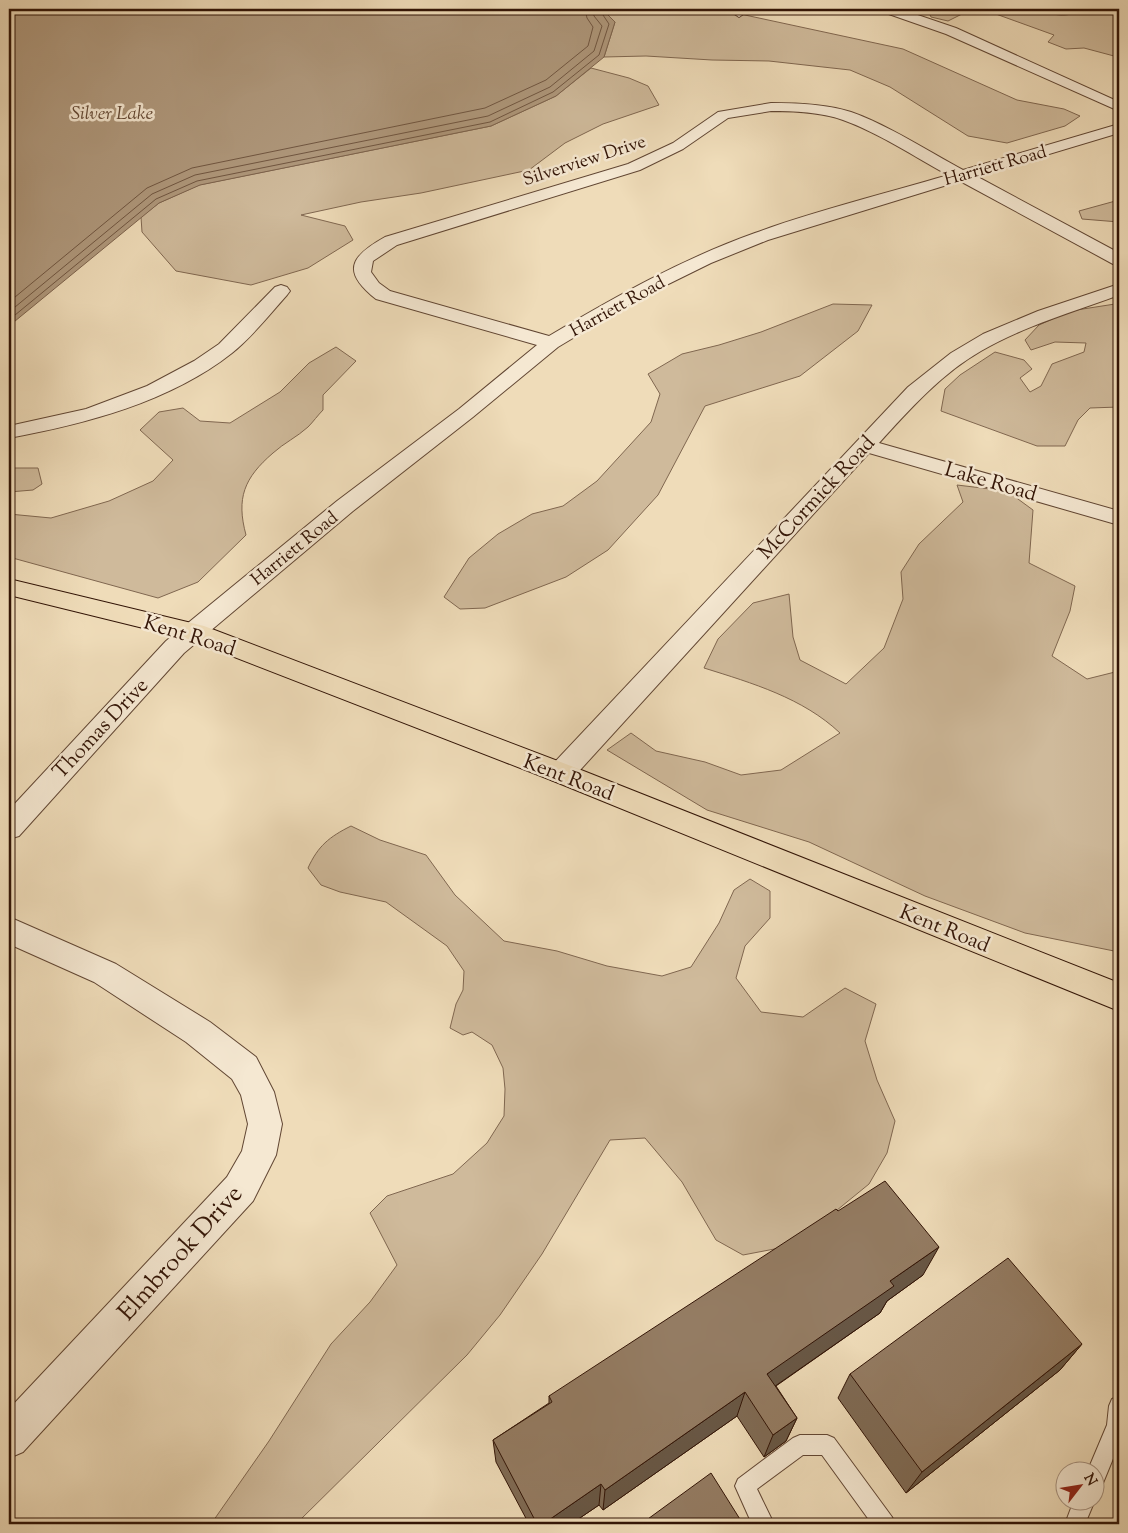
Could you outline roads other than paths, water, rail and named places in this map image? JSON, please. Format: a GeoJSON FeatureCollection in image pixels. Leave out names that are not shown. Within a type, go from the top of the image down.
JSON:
{"type":"FeatureCollection","features":[{"type":"Feature","properties":{"kind":"main road","name":"Kent Road"},"geometry":{"type":"LineString","coordinates":[[9,587],[195,632],[561,773],[1119,998]]}},
{"type":"Feature","properties":{"kind":"street"},"geometry":{"type":"LineString","coordinates":[[888,9],[951,30],[1119,107]]}},
{"type":"Feature","properties":{"kind":"street","name":"Silverview Drive"},"geometry":{"type":"LineString","coordinates":[[551,342],[383,296],[368,285],[362,276],[363,261],[372,251],[391,241],[634,167],[678,146],[723,115],[771,106],[797,107],[845,115],[879,130],[1119,260]]}},
{"type":"Feature","properties":{"kind":"street","name":"Harriett Road"},"geometry":{"type":"LineString","coordinates":[[195,632],[345,506],[466,413],[551,342],[631,295],[705,259],[762,236],[1119,128]]}},
{"type":"Feature","properties":{"kind":"street","name":"McCormick Road"},"geometry":{"type":"LineString","coordinates":[[561,773],[915,391],[949,363],[974,347],[1022,324],[1119,289]]}},
{"type":"Feature","properties":{"kind":"street"},"geometry":{"type":"LineString","coordinates":[[9,432],[92,414],[154,390],[193,369],[226,348],[281,291]]}},
{"type":"Feature","properties":{"kind":"street","name":"Lake Road"},"geometry":{"type":"LineString","coordinates":[[864,444],[1119,518]]}},
{"type":"Feature","properties":{"kind":"street","name":"Thomas Drive"},"geometry":{"type":"LineString","coordinates":[[9,828],[135,689],[175,647],[195,632]]}},
{"type":"Feature","properties":{"kind":"street","name":"Elmbrook Drive"},"geometry":{"type":"LineString","coordinates":[[9,930],[105,974],[198,1032],[244,1068],[257,1092],[264,1124],[259,1155],[240,1189],[9,1438]]}},
{"type":"Feature","properties":{"kind":"lane"},"geometry":{"type":"LineString","coordinates":[[1103,1460],[1117,1425],[1119,1406]]}},
{"type":"Feature","properties":{"kind":"lane"},"geometry":{"type":"LineString","coordinates":[[763,1524],[745,1486],[800,1445],[827,1445],[884,1524]]}},
{"type":"Feature","properties":{"kind":"lane"},"geometry":{"type":"LineString","coordinates":[[1075,1524],[1081,1510]]}},
{"type":"Feature","properties":{"kind":"water","name":"Silver Lake"},"geometry":{"type":"Polygon","coordinates":[[[9,9],[602,9],[615,22],[604,57],[556,96],[491,126],[200,185],[159,203],[9,326],[9,9]]]}}]}
